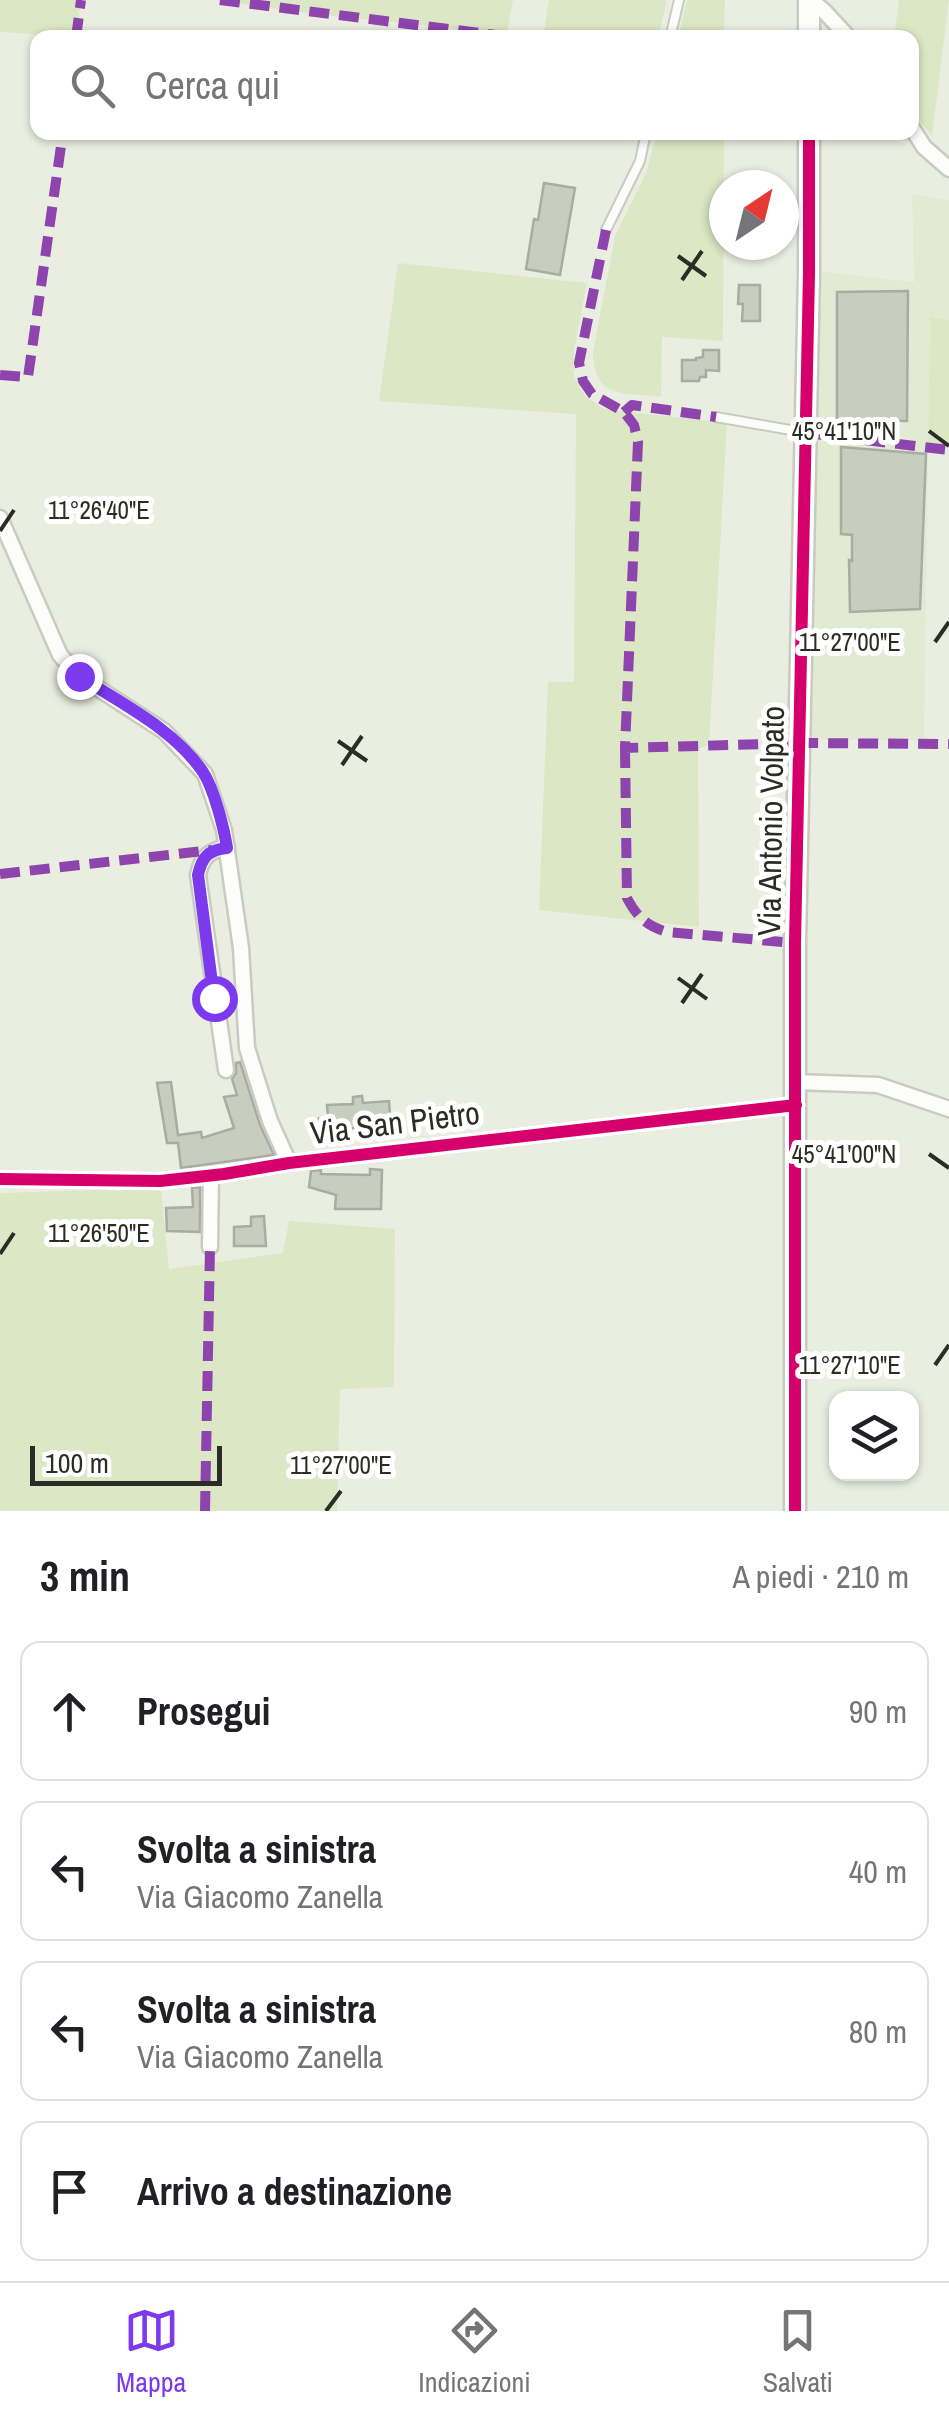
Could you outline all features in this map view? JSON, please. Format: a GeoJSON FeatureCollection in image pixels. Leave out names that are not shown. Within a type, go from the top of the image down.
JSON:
{"type":"FeatureCollection","features":[{"type":"Feature","properties":{"kind":"street"},"geometry":{"type":"LineString","coordinates":[[809,30],[810,0]]}},
{"type":"Feature","properties":{"kind":"street"},"geometry":{"type":"LineString","coordinates":[[810,0],[841,30]]}},
{"type":"Feature","properties":{"kind":"street","name":"Via Antonio Volpato"},"geometry":{"type":"LineString","coordinates":[[796,1511],[795,943],[809,140]]}},
{"type":"Feature","properties":{"kind":"street"},"geometry":{"type":"LineString","coordinates":[[919,140],[949,169]]}},
{"type":"Feature","properties":{"kind":"street"},"geometry":{"type":"LineString","coordinates":[[0,518],[60,654],[79,676],[164,731],[205,774],[227,848],[241,948],[247,1048],[270,1121],[289,1163]]}},
{"type":"Feature","properties":{"kind":"street"},"geometry":{"type":"LineString","coordinates":[[226,1070],[198,875],[204,857],[212,850],[227,848]]}},
{"type":"Feature","properties":{"kind":"street"},"geometry":{"type":"LineString","coordinates":[[796,1082],[878,1085],[949,1109]]}},
{"type":"Feature","properties":{"kind":"street","name":"Via San Pietro"},"geometry":{"type":"LineString","coordinates":[[0,1178],[160,1181],[796,1106]]}},
{"type":"Feature","properties":{"kind":"street"},"geometry":{"type":"LineString","coordinates":[[208,1244],[210,1176]]}},
{"type":"Feature","properties":{"kind":"lane"},"geometry":{"type":"LineString","coordinates":[[672,30],[679,0]]}},
{"type":"Feature","properties":{"kind":"lane"},"geometry":{"type":"LineString","coordinates":[[606,230],[640,161],[644,140]]}},
{"type":"Feature","properties":{"kind":"lane"},"geometry":{"type":"LineString","coordinates":[[716,417],[806,433]]}},
{"type":"Feature","properties":{"kind":"shaded area"},"geometry":{"type":"Polygon","coordinates":[[[0,0],[81,0],[77,30],[0,32],[0,0]]]}},
{"type":"Feature","properties":{"kind":"shaded area"},"geometry":{"type":"Polygon","coordinates":[[[212,0],[513,0],[508,30],[468,30],[212,0]]]}},
{"type":"Feature","properties":{"kind":"shaded area"},"geometry":{"type":"Polygon","coordinates":[[[549,0],[667,0],[660,30],[544,30],[549,0]]]}},
{"type":"Feature","properties":{"kind":"shaded area"},"geometry":{"type":"Polygon","coordinates":[[[687,0],[725,0],[724,30],[680,30],[687,0]]]}},
{"type":"Feature","properties":{"kind":"shaded area"},"geometry":{"type":"Polygon","coordinates":[[[899,0],[949,0],[932,136],[919,120],[919,30],[895,30],[899,0]]]}},
{"type":"Feature","properties":{"kind":"shaded area"},"geometry":{"type":"Polygon","coordinates":[[[655,140],[724,140],[724,170],[709,170],[709,260],[723,260],[723,341],[662,337],[661,397],[613,391],[599,379],[595,368],[593,352],[615,236],[646,173],[655,140]]]}},
{"type":"Feature","properties":{"kind":"shaded area"},"geometry":{"type":"Polygon","coordinates":[[[912,194],[949,200],[949,320],[930,318],[924,740],[810,739],[816,271],[914,282],[912,194]]]}},
{"type":"Feature","properties":{"kind":"shaded area"},"geometry":{"type":"Polygon","coordinates":[[[398,263],[587,283],[574,350],[574,377],[585,396],[604,409],[727,423],[709,745],[698,749],[699,927],[539,910],[548,682],[574,682],[576,414],[379,401],[398,263]]]}},
{"type":"Feature","properties":{"kind":"shaded area"},"geometry":{"type":"Polygon","coordinates":[[[930,317],[949,320],[949,447],[928,444],[930,317]]]}},
{"type":"Feature","properties":{"kind":"shaded area"},"geometry":{"type":"Polygon","coordinates":[[[161,1188],[169,1269],[283,1253],[289,1221],[395,1229],[394,1387],[340,1389],[337,1511],[0,1511],[0,1193],[161,1188]]]}},
{"type":"Feature","properties":{"kind":"building"},"geometry":{"type":"Polygon","coordinates":[[[544,183],[575,188],[560,275],[526,269],[544,183]]]}},
{"type":"Feature","properties":{"kind":"building"},"geometry":{"type":"Polygon","coordinates":[[[739,285],[760,285],[760,321],[742,321],[739,285]]]}},
{"type":"Feature","properties":{"kind":"building"},"geometry":{"type":"Polygon","coordinates":[[[908,291],[907,421],[837,420],[837,292],[908,291]]]}},
{"type":"Feature","properties":{"kind":"building"},"geometry":{"type":"Polygon","coordinates":[[[703,350],[719,350],[719,371],[706,370],[706,377],[699,381],[682,381],[682,360],[703,357],[703,350]]]}},
{"type":"Feature","properties":{"kind":"building"},"geometry":{"type":"Polygon","coordinates":[[[841,447],[926,454],[920,609],[850,612],[852,535],[841,534],[841,447]]]}},
{"type":"Feature","properties":{"kind":"building"},"geometry":{"type":"Polygon","coordinates":[[[240,1062],[274,1155],[181,1168],[178,1143],[167,1143],[157,1083],[171,1082],[178,1135],[201,1132],[202,1138],[234,1128],[224,1097],[237,1095],[232,1079],[236,1063],[240,1062]]]}},
{"type":"Feature","properties":{"kind":"building"},"geometry":{"type":"Polygon","coordinates":[[[362,1096],[363,1103],[389,1101],[391,1127],[320,1130],[319,1118],[328,1117],[327,1105],[353,1104],[353,1097],[362,1096]]]}},
{"type":"Feature","properties":{"kind":"building"},"geometry":{"type":"Polygon","coordinates":[[[370,1169],[382,1170],[381,1209],[335,1209],[336,1195],[309,1187],[311,1171],[370,1175],[370,1169]]]}},
{"type":"Feature","properties":{"kind":"building"},"geometry":{"type":"Polygon","coordinates":[[[200,1187],[200,1232],[167,1231],[166,1208],[193,1207],[192,1188],[200,1187]]]}},
{"type":"Feature","properties":{"kind":"building"},"geometry":{"type":"Polygon","coordinates":[[[264,1216],[266,1246],[234,1246],[234,1227],[251,1226],[251,1217],[264,1216]]]}},
{"type":"Feature","properties":{"kind":"marked path"},"geometry":{"type":"LineString","coordinates":[[77,30],[81,0]]}},
{"type":"Feature","properties":{"kind":"marked path"},"geometry":{"type":"LineString","coordinates":[[220,0],[456,30]]}},
{"type":"Feature","properties":{"kind":"marked path"},"geometry":{"type":"LineString","coordinates":[[0,375],[28,377],[62,140]]}},
{"type":"Feature","properties":{"kind":"marked path"},"geometry":{"type":"LineString","coordinates":[[606,230],[579,363],[583,381],[592,394],[624,412],[634,425],[638,442],[625,748],[949,744]]}},
{"type":"Feature","properties":{"kind":"marked path"},"geometry":{"type":"LineString","coordinates":[[624,412],[632,405],[716,417]]}},
{"type":"Feature","properties":{"kind":"marked path"},"geometry":{"type":"LineString","coordinates":[[806,433],[949,450]]}},
{"type":"Feature","properties":{"kind":"marked path"},"geometry":{"type":"LineString","coordinates":[[625,748],[627,898],[639,916],[667,932],[795,943]]}},
{"type":"Feature","properties":{"kind":"marked path"},"geometry":{"type":"LineString","coordinates":[[0,874],[212,850]]}},
{"type":"Feature","properties":{"kind":"marked path"},"geometry":{"type":"LineString","coordinates":[[205,1511],[210,1247]]}},
{"type":"Feature","properties":{"kind":"cycle path"},"geometry":{"type":"LineString","coordinates":[[795,1511],[795,943],[809,140]]}},
{"type":"Feature","properties":{"kind":"cycle path"},"geometry":{"type":"LineString","coordinates":[[0,1179],[160,1181],[796,1105]]}},
{"type":"Feature","properties":{"kind":"route"},"geometry":{"type":"LineString","coordinates":[[79,676],[164,731],[205,774],[227,848],[212,850],[204,857],[198,875],[214,998]]}}]}
